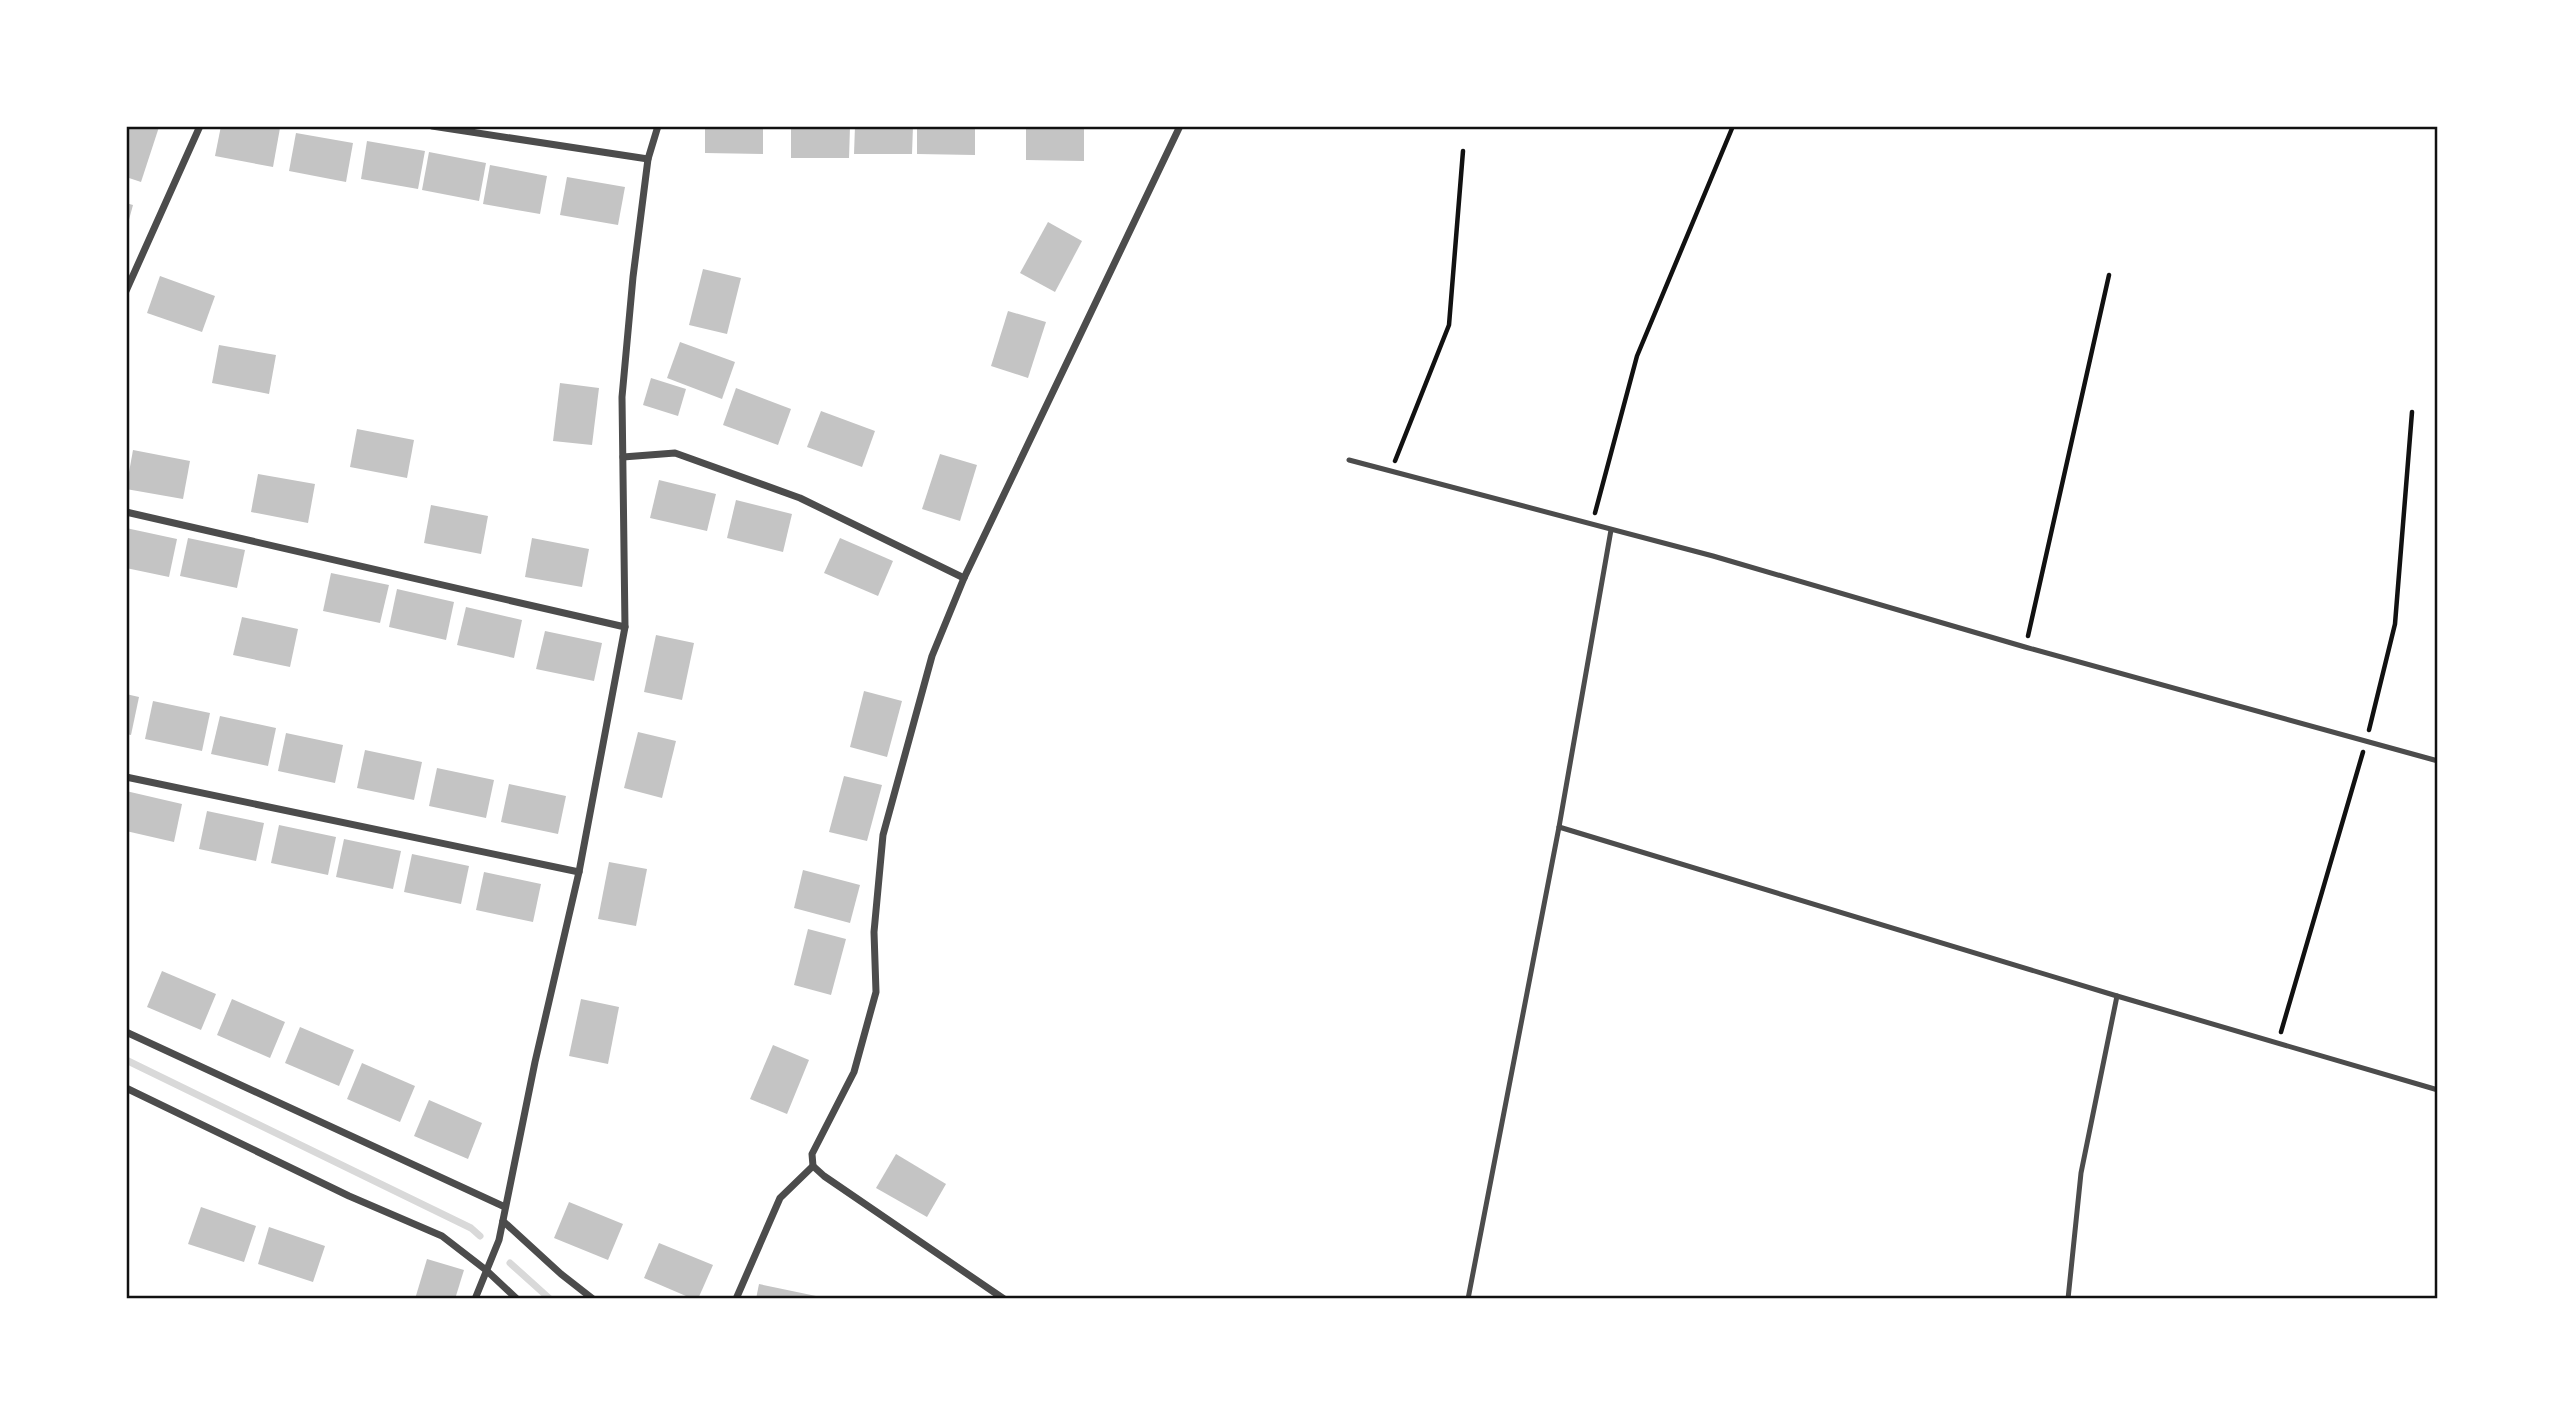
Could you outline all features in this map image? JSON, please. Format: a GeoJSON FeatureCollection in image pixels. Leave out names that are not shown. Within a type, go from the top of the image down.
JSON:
{"type":"FeatureCollection","features":[{"type":"Feature","properties":{"kind":"street"},"geometry":{"type":"LineString","coordinates":[[126,291],[200,126]]}},
{"type":"Feature","properties":{"kind":"street"},"geometry":{"type":"LineString","coordinates":[[432,126],[648,159]]}},
{"type":"Feature","properties":{"kind":"street"},"geometry":{"type":"LineString","coordinates":[[475,1299],[499,1240],[579,872],[625,627],[623,384],[648,159],[658,126]]}},
{"type":"Feature","properties":{"kind":"street"},"geometry":{"type":"LineString","coordinates":[[1004,1299],[824,1176],[813,1166],[812,1154],[854,1072],[876,992],[874,932],[883,835],[932,656],[964,578],[1180,126]]}},
{"type":"Feature","properties":{"kind":"street"},"geometry":{"type":"LineString","coordinates":[[623,457],[675,453],[800,498],[964,578]]}},
{"type":"Feature","properties":{"kind":"street"},"geometry":{"type":"LineString","coordinates":[[126,512],[625,627]]}},
{"type":"Feature","properties":{"kind":"street"},"geometry":{"type":"LineString","coordinates":[[126,777],[579,872]]}},
{"type":"Feature","properties":{"kind":"street"},"geometry":{"type":"LineString","coordinates":[[126,1032],[505,1207]]}},
{"type":"Feature","properties":{"kind":"street"},"geometry":{"type":"LineString","coordinates":[[126,1088],[349,1196],[442,1236],[486,1270],[517,1299]]}},
{"type":"Feature","properties":{"kind":"street"},"geometry":{"type":"LineString","coordinates":[[736,1299],[780,1199],[813,1166]]}},
{"type":"Feature","properties":{"kind":"street"},"geometry":{"type":"LineString","coordinates":[[503,1221],[593,1299]]}},
{"type":"Feature","properties":{"kind":"lane"},"geometry":{"type":"LineString","coordinates":[[1349,460],[1713,556],[2025,647],[2438,761]]}},
{"type":"Feature","properties":{"kind":"lane"},"geometry":{"type":"LineString","coordinates":[[1468,1299],[1559,827],[1611,530]]}},
{"type":"Feature","properties":{"kind":"lane"},"geometry":{"type":"LineString","coordinates":[[1559,827],[2438,1090]]}},
{"type":"Feature","properties":{"kind":"lane"},"geometry":{"type":"LineString","coordinates":[[2068,1299],[2081,1173],[2117,996]]}},
{"type":"Feature","properties":{"kind":"path"},"geometry":{"type":"LineString","coordinates":[[1592,524],[1637,356],[1732,126]]}},
{"type":"Feature","properties":{"kind":"path"},"geometry":{"type":"LineString","coordinates":[[1391,471],[1449,325],[1463,151]]}},
{"type":"Feature","properties":{"kind":"path"},"geometry":{"type":"LineString","coordinates":[[2025,647],[2109,275]]}},
{"type":"Feature","properties":{"kind":"building"},"geometry":{"type":"Polygon","coordinates":[[[126,126],[159,127],[141,182],[126,177],[126,126]]]}},
{"type":"Feature","properties":{"kind":"building"},"geometry":{"type":"Polygon","coordinates":[[[221,126],[280,128],[273,167],[215,156],[221,126]]]}},
{"type":"Feature","properties":{"kind":"building"},"geometry":{"type":"Polygon","coordinates":[[[705,126],[763,126],[763,154],[705,153],[705,126]]]}},
{"type":"Feature","properties":{"kind":"building"},"geometry":{"type":"Polygon","coordinates":[[[791,126],[850,126],[849,158],[791,158],[791,126]]]}},
{"type":"Feature","properties":{"kind":"building"},"geometry":{"type":"Polygon","coordinates":[[[855,126],[913,126],[912,154],[854,154],[855,126]]]}},
{"type":"Feature","properties":{"kind":"building"},"geometry":{"type":"Polygon","coordinates":[[[917,126],[975,126],[975,155],[917,154],[917,126]]]}},
{"type":"Feature","properties":{"kind":"building"},"geometry":{"type":"Polygon","coordinates":[[[1026,126],[1084,126],[1084,161],[1026,160],[1026,126]]]}},
{"type":"Feature","properties":{"kind":"building"},"geometry":{"type":"Polygon","coordinates":[[[296,133],[353,143],[346,182],[289,171],[296,133]]]}},
{"type":"Feature","properties":{"kind":"building"},"geometry":{"type":"Polygon","coordinates":[[[367,141],[425,151],[418,189],[361,179],[367,141]]]}},
{"type":"Feature","properties":{"kind":"building"},"geometry":{"type":"Polygon","coordinates":[[[429,152],[486,163],[479,201],[422,190],[429,152]]]}},
{"type":"Feature","properties":{"kind":"building"},"geometry":{"type":"Polygon","coordinates":[[[490,165],[547,176],[540,214],[483,204],[490,165]]]}},
{"type":"Feature","properties":{"kind":"building"},"geometry":{"type":"Polygon","coordinates":[[[567,177],[625,187],[618,225],[560,215],[567,177]]]}},
{"type":"Feature","properties":{"kind":"building"},"geometry":{"type":"Polygon","coordinates":[[[126,203],[133,205],[127,227],[126,227],[126,203]]]}},
{"type":"Feature","properties":{"kind":"building"},"geometry":{"type":"Polygon","coordinates":[[[1048,222],[1082,241],[1055,292],[1020,273],[1048,222]]]}},
{"type":"Feature","properties":{"kind":"building"},"geometry":{"type":"Polygon","coordinates":[[[703,269],[741,278],[727,334],[689,325],[703,269]]]}},
{"type":"Feature","properties":{"kind":"building"},"geometry":{"type":"Polygon","coordinates":[[[160,276],[215,296],[202,332],[147,313],[160,276]]]}},
{"type":"Feature","properties":{"kind":"building"},"geometry":{"type":"Polygon","coordinates":[[[1008,311],[1046,322],[1028,378],[991,366],[1008,311]]]}},
{"type":"Feature","properties":{"kind":"building"},"geometry":{"type":"Polygon","coordinates":[[[680,342],[735,362],[722,399],[667,378],[680,342]]]}},
{"type":"Feature","properties":{"kind":"building"},"geometry":{"type":"Polygon","coordinates":[[[219,345],[276,355],[269,394],[212,383],[219,345]]]}},
{"type":"Feature","properties":{"kind":"building"},"geometry":{"type":"Polygon","coordinates":[[[651,378],[686,389],[678,416],[643,405],[651,378]]]}},
{"type":"Feature","properties":{"kind":"building"},"geometry":{"type":"Polygon","coordinates":[[[560,383],[599,388],[592,445],[553,441],[560,383]]]}},
{"type":"Feature","properties":{"kind":"building"},"geometry":{"type":"Polygon","coordinates":[[[736,388],[791,409],[778,445],[723,425],[736,388]]]}},
{"type":"Feature","properties":{"kind":"building"},"geometry":{"type":"Polygon","coordinates":[[[821,411],[875,431],[862,467],[807,447],[821,411]]]}},
{"type":"Feature","properties":{"kind":"building"},"geometry":{"type":"Polygon","coordinates":[[[357,429],[414,440],[407,478],[350,467],[357,429]]]}},
{"type":"Feature","properties":{"kind":"building"},"geometry":{"type":"Polygon","coordinates":[[[133,450],[190,461],[183,499],[126,489],[133,450]]]}},
{"type":"Feature","properties":{"kind":"building"},"geometry":{"type":"Polygon","coordinates":[[[940,454],[977,465],[960,521],[922,509],[940,454]]]}},
{"type":"Feature","properties":{"kind":"building"},"geometry":{"type":"Polygon","coordinates":[[[258,474],[315,484],[308,523],[251,512],[258,474]]]}},
{"type":"Feature","properties":{"kind":"building"},"geometry":{"type":"Polygon","coordinates":[[[659,480],[716,494],[707,531],[650,518],[659,480]]]}},
{"type":"Feature","properties":{"kind":"building"},"geometry":{"type":"Polygon","coordinates":[[[736,500],[792,514],[783,552],[727,538],[736,500]]]}},
{"type":"Feature","properties":{"kind":"building"},"geometry":{"type":"Polygon","coordinates":[[[431,505],[488,516],[481,554],[424,543],[431,505]]]}},
{"type":"Feature","properties":{"kind":"building"},"geometry":{"type":"Polygon","coordinates":[[[126,528],[177,539],[169,577],[126,568],[126,528]]]}},
{"type":"Feature","properties":{"kind":"building"},"geometry":{"type":"Polygon","coordinates":[[[188,538],[245,550],[237,588],[180,576],[188,538]]]}},
{"type":"Feature","properties":{"kind":"building"},"geometry":{"type":"Polygon","coordinates":[[[532,538],[589,549],[582,587],[525,577],[532,538]]]}},
{"type":"Feature","properties":{"kind":"building"},"geometry":{"type":"Polygon","coordinates":[[[840,538],[893,561],[878,596],[824,573],[840,538]]]}},
{"type":"Feature","properties":{"kind":"building"},"geometry":{"type":"Polygon","coordinates":[[[331,573],[389,585],[380,623],[323,611],[331,573]]]}},
{"type":"Feature","properties":{"kind":"building"},"geometry":{"type":"Polygon","coordinates":[[[397,589],[454,602],[446,640],[389,627],[397,589]]]}},
{"type":"Feature","properties":{"kind":"building"},"geometry":{"type":"Polygon","coordinates":[[[466,607],[522,620],[514,658],[457,645],[466,607]]]}},
{"type":"Feature","properties":{"kind":"building"},"geometry":{"type":"Polygon","coordinates":[[[242,617],[298,629],[290,667],[233,655],[242,617]]]}},
{"type":"Feature","properties":{"kind":"building"},"geometry":{"type":"Polygon","coordinates":[[[545,631],[602,643],[594,681],[536,669],[545,631]]]}},
{"type":"Feature","properties":{"kind":"building"},"geometry":{"type":"Polygon","coordinates":[[[656,635],[694,643],[682,700],[644,692],[656,635]]]}},
{"type":"Feature","properties":{"kind":"building"},"geometry":{"type":"Polygon","coordinates":[[[864,691],[902,701],[887,757],[850,747],[864,691]]]}},
{"type":"Feature","properties":{"kind":"building"},"geometry":{"type":"Polygon","coordinates":[[[126,694],[139,697],[131,735],[126,734],[126,694]]]}},
{"type":"Feature","properties":{"kind":"building"},"geometry":{"type":"Polygon","coordinates":[[[153,701],[210,713],[202,751],[145,739],[153,701]]]}},
{"type":"Feature","properties":{"kind":"building"},"geometry":{"type":"Polygon","coordinates":[[[220,716],[276,728],[268,766],[211,754],[220,716]]]}},
{"type":"Feature","properties":{"kind":"building"},"geometry":{"type":"Polygon","coordinates":[[[638,732],[676,741],[662,798],[624,788],[638,732]]]}},
{"type":"Feature","properties":{"kind":"building"},"geometry":{"type":"Polygon","coordinates":[[[286,733],[343,745],[335,783],[278,771],[286,733]]]}},
{"type":"Feature","properties":{"kind":"building"},"geometry":{"type":"Polygon","coordinates":[[[365,750],[422,762],[414,800],[357,788],[365,750]]]}},
{"type":"Feature","properties":{"kind":"building"},"geometry":{"type":"Polygon","coordinates":[[[437,768],[494,780],[486,818],[429,806],[437,768]]]}},
{"type":"Feature","properties":{"kind":"building"},"geometry":{"type":"Polygon","coordinates":[[[844,776],[882,785],[867,841],[829,832],[844,776]]]}},
{"type":"Feature","properties":{"kind":"building"},"geometry":{"type":"Polygon","coordinates":[[[509,784],[566,796],[558,834],[501,822],[509,784]]]}},
{"type":"Feature","properties":{"kind":"building"},"geometry":{"type":"Polygon","coordinates":[[[126,791],[182,804],[174,842],[126,831],[126,791]]]}},
{"type":"Feature","properties":{"kind":"building"},"geometry":{"type":"Polygon","coordinates":[[[207,811],[264,823],[256,861],[199,849],[207,811]]]}},
{"type":"Feature","properties":{"kind":"building"},"geometry":{"type":"Polygon","coordinates":[[[279,825],[336,837],[328,875],[271,863],[279,825]]]}},
{"type":"Feature","properties":{"kind":"building"},"geometry":{"type":"Polygon","coordinates":[[[344,839],[401,851],[393,889],[336,877],[344,839]]]}},
{"type":"Feature","properties":{"kind":"building"},"geometry":{"type":"Polygon","coordinates":[[[412,854],[469,866],[461,904],[404,892],[412,854]]]}},
{"type":"Feature","properties":{"kind":"building"},"geometry":{"type":"Polygon","coordinates":[[[609,862],[647,869],[636,926],[598,919],[609,862]]]}},
{"type":"Feature","properties":{"kind":"building"},"geometry":{"type":"Polygon","coordinates":[[[803,870],[860,885],[850,923],[794,908],[803,870]]]}},
{"type":"Feature","properties":{"kind":"building"},"geometry":{"type":"Polygon","coordinates":[[[484,872],[541,884],[533,922],[476,910],[484,872]]]}},
{"type":"Feature","properties":{"kind":"building"},"geometry":{"type":"Polygon","coordinates":[[[808,929],[846,939],[831,995],[794,985],[808,929]]]}},
{"type":"Feature","properties":{"kind":"building"},"geometry":{"type":"Polygon","coordinates":[[[162,971],[216,994],[201,1030],[147,1007],[162,971]]]}},
{"type":"Feature","properties":{"kind":"building"},"geometry":{"type":"Polygon","coordinates":[[[232,999],[285,1022],[270,1058],[217,1035],[232,999]]]}},
{"type":"Feature","properties":{"kind":"building"},"geometry":{"type":"Polygon","coordinates":[[[581,999],[619,1007],[608,1064],[569,1056],[581,999]]]}},
{"type":"Feature","properties":{"kind":"building"},"geometry":{"type":"Polygon","coordinates":[[[300,1027],[354,1050],[339,1086],[285,1063],[300,1027]]]}},
{"type":"Feature","properties":{"kind":"building"},"geometry":{"type":"Polygon","coordinates":[[[773,1045],[809,1060],[787,1114],[750,1099],[773,1045]]]}},
{"type":"Feature","properties":{"kind":"building"},"geometry":{"type":"Polygon","coordinates":[[[362,1063],[415,1086],[400,1122],[347,1099],[362,1063]]]}},
{"type":"Feature","properties":{"kind":"building"},"geometry":{"type":"Polygon","coordinates":[[[429,1100],[482,1123],[468,1159],[414,1136],[429,1100]]]}},
{"type":"Feature","properties":{"kind":"building"},"geometry":{"type":"Polygon","coordinates":[[[896,1154],[946,1184],[927,1217],[876,1188],[896,1154]]]}},
{"type":"Feature","properties":{"kind":"building"},"geometry":{"type":"Polygon","coordinates":[[[569,1202],[623,1224],[608,1260],[554,1238],[569,1202]]]}},
{"type":"Feature","properties":{"kind":"building"},"geometry":{"type":"Polygon","coordinates":[[[201,1207],[256,1226],[244,1262],[188,1244],[201,1207]]]}},
{"type":"Feature","properties":{"kind":"building"},"geometry":{"type":"Polygon","coordinates":[[[269,1227],[325,1246],[313,1282],[258,1264],[269,1227]]]}},
{"type":"Feature","properties":{"kind":"building"},"geometry":{"type":"Polygon","coordinates":[[[659,1243],[713,1265],[698,1299],[644,1278],[659,1243]]]}},
{"type":"Feature","properties":{"kind":"building"},"geometry":{"type":"Polygon","coordinates":[[[427,1259],[464,1270],[455,1299],[415,1299],[427,1259]]]}},
{"type":"Feature","properties":{"kind":"building"},"geometry":{"type":"Polygon","coordinates":[[[759,1284],[816,1296],[815,1299],[756,1299],[759,1284]]]}},
{"type":"Feature","properties":{"kind":"waterway"},"geometry":{"type":"LineString","coordinates":[[126,1060],[471,1228],[480,1236]]}},
{"type":"Feature","properties":{"kind":"waterway"},"geometry":{"type":"LineString","coordinates":[[510,1263],[550,1299]]}}]}
